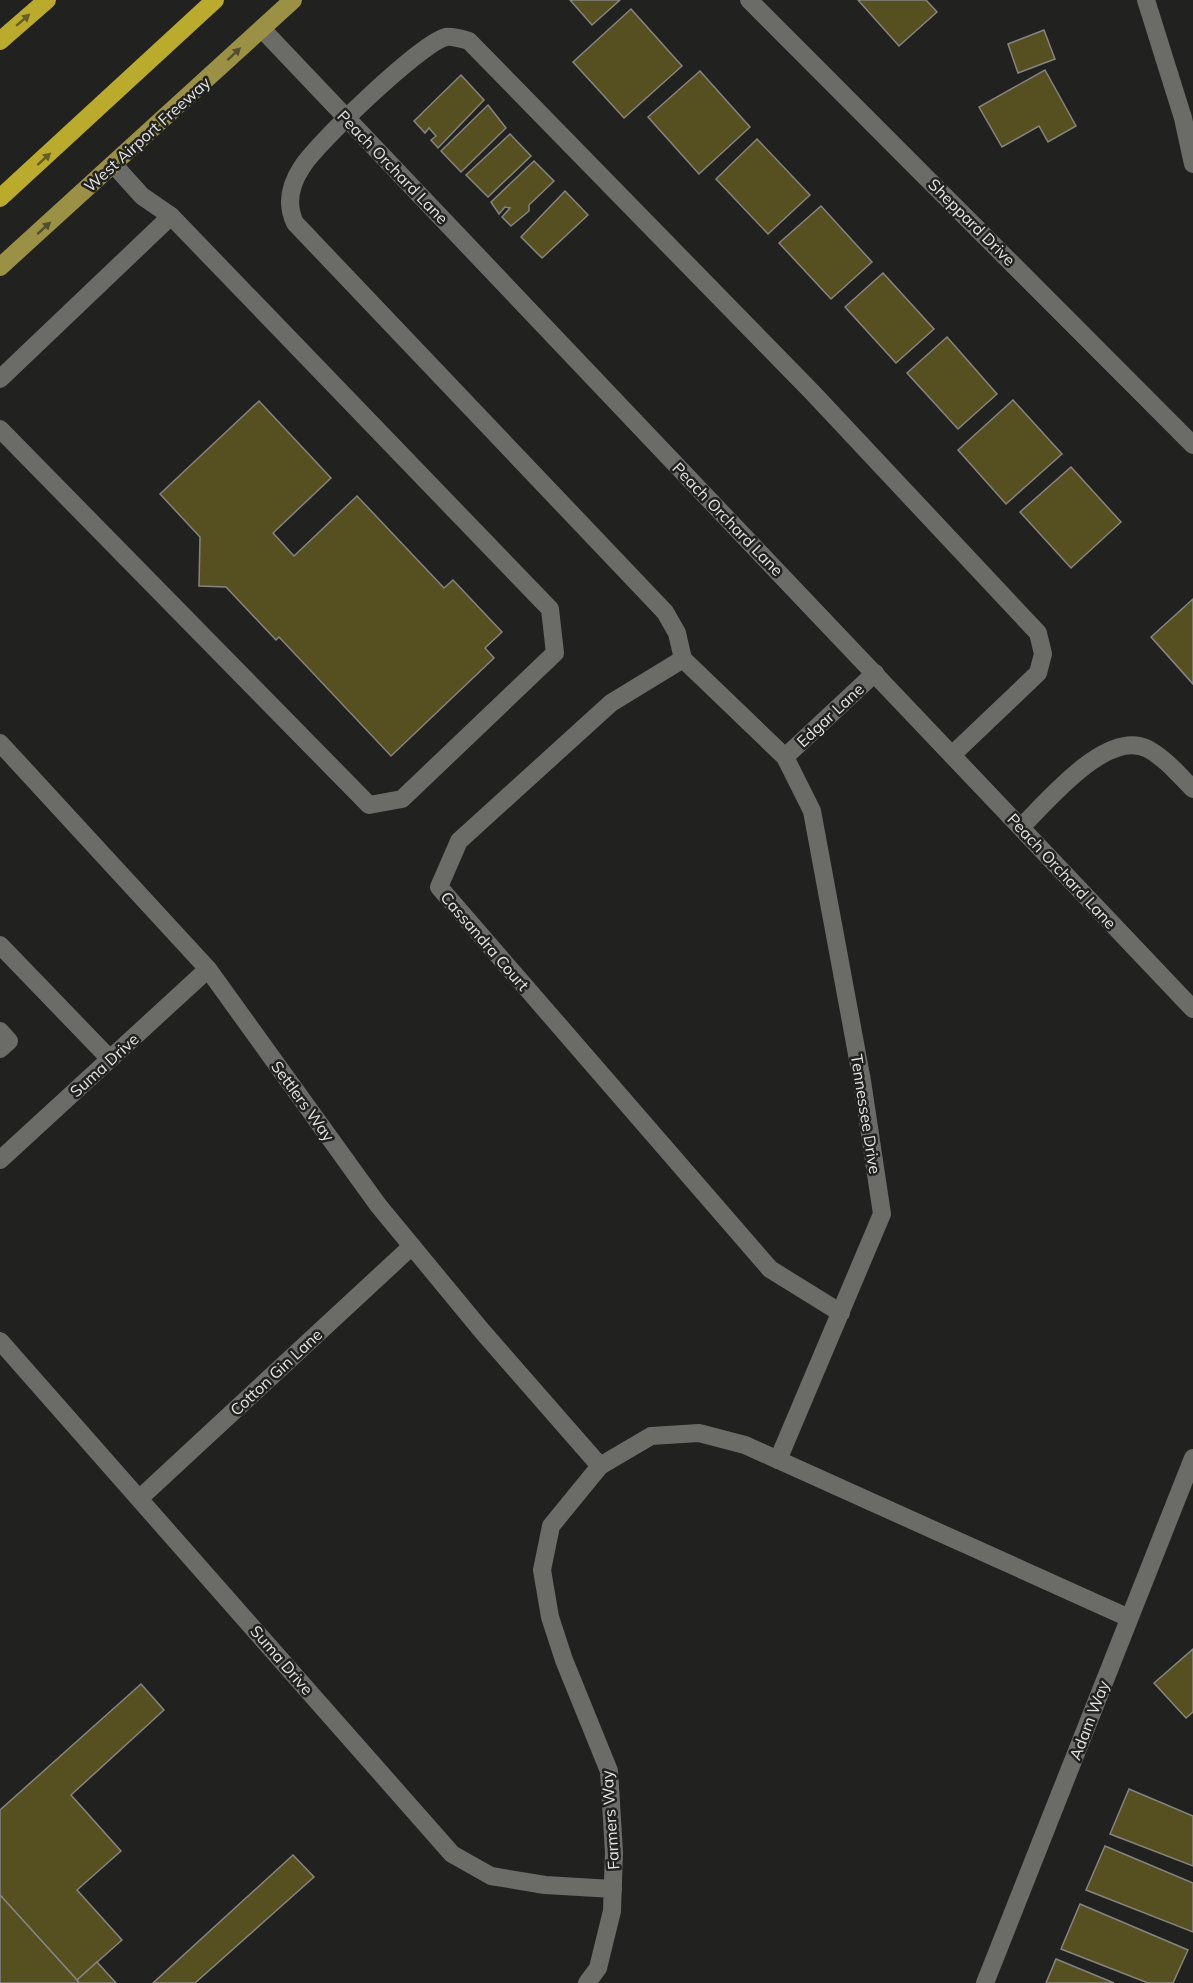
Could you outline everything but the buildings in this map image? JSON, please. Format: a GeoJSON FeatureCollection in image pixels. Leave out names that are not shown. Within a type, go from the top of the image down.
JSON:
{"type":"FeatureCollection","features":[{"type":"Feature","properties":{"kind":"highway"},"geometry":{"type":"LineString","coordinates":[[0,41],[46,0]]}},
{"type":"Feature","properties":{"kind":"highway"},"geometry":{"type":"LineString","coordinates":[[0,198],[215,0]]}},
{"type":"Feature","properties":{"kind":"main road","name":"West Airport Freeway"},"geometry":{"type":"LineString","coordinates":[[0,267],[293,0]]}},
{"type":"Feature","properties":{"kind":"street","name":"Sheppard Drive"},"geometry":{"type":"LineString","coordinates":[[749,0],[1193,445]]}},
{"type":"Feature","properties":{"kind":"street"},"geometry":{"type":"LineString","coordinates":[[1146,0],[1183,118],[1193,164]]}},
{"type":"Feature","properties":{"kind":"street","name":"Peach Orchard Lane"},"geometry":{"type":"LineString","coordinates":[[262,29],[1193,1009]]}},
{"type":"Feature","properties":{"kind":"street"},"geometry":{"type":"LineString","coordinates":[[785,757],[683,659],[677,633],[665,612],[296,223],[290,212],[290,194],[302,166],[346,118],[420,51],[447,37],[469,41],[803,384],[1038,633],[1043,654],[1038,673],[952,755]]}},
{"type":"Feature","properties":{"kind":"street"},"geometry":{"type":"LineString","coordinates":[[0,429],[369,805],[402,799],[555,653],[550,609],[171,216],[142,196],[114,165]]}},
{"type":"Feature","properties":{"kind":"street"},"geometry":{"type":"LineString","coordinates":[[0,379],[171,216]]}},
{"type":"Feature","properties":{"kind":"street","name":"Cassandra Court"},"geometry":{"type":"LineString","coordinates":[[683,659],[611,703],[459,841],[439,887],[770,1269],[841,1313]]}},
{"type":"Feature","properties":{"kind":"street","name":"Edgar Lane"},"geometry":{"type":"LineString","coordinates":[[785,757],[875,673]]}},
{"type":"Feature","properties":{"kind":"street","name":"Settlers Way"},"geometry":{"type":"LineString","coordinates":[[0,743],[208,969],[378,1205],[482,1331],[600,1466]]}},
{"type":"Feature","properties":{"kind":"street"},"geometry":{"type":"LineString","coordinates":[[1021,827],[1105,751],[1126,745],[1146,748],[1167,762],[1193,789]]}},
{"type":"Feature","properties":{"kind":"street","name":"Tennessee Drive"},"geometry":{"type":"LineString","coordinates":[[778,1460],[882,1214],[862,1081],[812,811],[785,757]]}},
{"type":"Feature","properties":{"kind":"street"},"geometry":{"type":"LineString","coordinates":[[0,945],[110,1059]]}},
{"type":"Feature","properties":{"kind":"street","name":"Suma Drive"},"geometry":{"type":"LineString","coordinates":[[0,1160],[208,969]]}},
{"type":"Feature","properties":{"kind":"street"},"geometry":{"type":"LineString","coordinates":[[0,1031],[9,1041],[0,1049]]}},
{"type":"Feature","properties":{"kind":"street","name":"Cotton Gin Lane"},"geometry":{"type":"LineString","coordinates":[[140,1498],[412,1246]]}},
{"type":"Feature","properties":{"kind":"street","name":"Suma Drive"},"geometry":{"type":"LineString","coordinates":[[0,1341],[452,1854],[491,1876],[545,1886],[613,1889]]}},
{"type":"Feature","properties":{"kind":"street"},"geometry":{"type":"LineString","coordinates":[[600,1466],[651,1436],[699,1433],[745,1445],[1129,1618]]}},
{"type":"Feature","properties":{"kind":"street","name":"Farmers Way"},"geometry":{"type":"LineString","coordinates":[[587,1983],[598,1968],[612,1911],[614,1852],[609,1771],[564,1660],[550,1617],[542,1570],[551,1526],[600,1466]]}},
{"type":"Feature","properties":{"kind":"street","name":"Adam Way"},"geometry":{"type":"LineString","coordinates":[[985,1983],[1129,1618],[1191,1468]]}}]}
